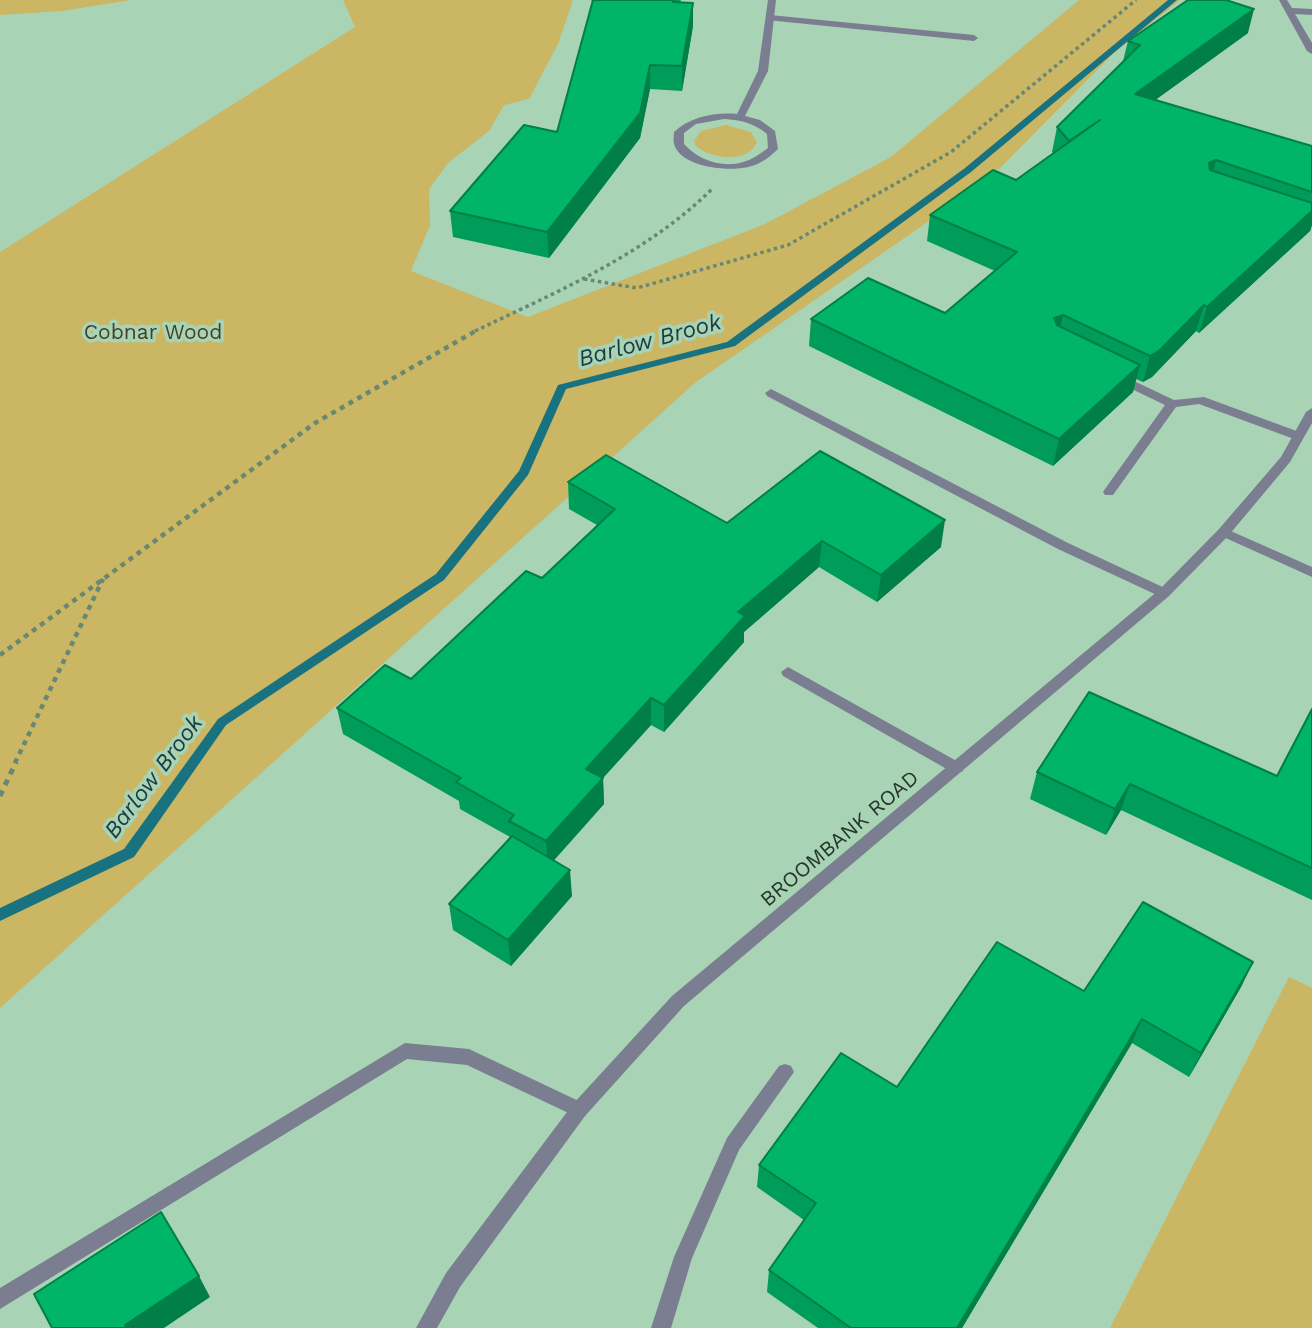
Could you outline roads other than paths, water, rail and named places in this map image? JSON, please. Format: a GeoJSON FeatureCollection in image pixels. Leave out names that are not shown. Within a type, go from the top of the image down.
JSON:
{"type":"FeatureCollection","features":[{"type":"Feature","properties":{"kind":"street"},"geometry":{"type":"LineString","coordinates":[[740,117],[763,71],[772,0]]}},
{"type":"Feature","properties":{"kind":"street"},"geometry":{"type":"LineString","coordinates":[[1283,0],[1312,51]]}},
{"type":"Feature","properties":{"kind":"street"},"geometry":{"type":"LineString","coordinates":[[1290,11],[1312,12]]}},
{"type":"Feature","properties":{"kind":"street"},"geometry":{"type":"LineString","coordinates":[[770,18],[974,38]]}},
{"type":"Feature","properties":{"kind":"street"},"geometry":{"type":"LineString","coordinates":[[708,117],[740,117],[765,126],[772,133],[773,149],[755,162],[725,166],[708,164],[682,153],[677,144],[677,136],[683,128],[708,117]]}},
{"type":"Feature","properties":{"kind":"street"},"geometry":{"type":"LineString","coordinates":[[1102,370],[1172,404],[1200,400],[1298,436]]}},
{"type":"Feature","properties":{"kind":"street"},"geometry":{"type":"LineString","coordinates":[[771,393],[1063,546],[1164,593]]}},
{"type":"Feature","properties":{"kind":"street"},"geometry":{"type":"LineString","coordinates":[[1109,492],[1172,404]]}},
{"type":"Feature","properties":{"kind":"street","name":"BROOMBANK ROAD"},"geometry":{"type":"LineString","coordinates":[[426,1328],[453,1280],[579,1110],[678,1001],[1164,593],[1224,532],[1286,459],[1312,412]]}},
{"type":"Feature","properties":{"kind":"street"},"geometry":{"type":"LineString","coordinates":[[1224,532],[1312,572]]}},
{"type":"Feature","properties":{"kind":"street"},"geometry":{"type":"LineString","coordinates":[[788,672],[957,768]]}},
{"type":"Feature","properties":{"kind":"street"},"geometry":{"type":"LineString","coordinates":[[0,1299],[405,1051],[469,1057],[579,1110]]}},
{"type":"Feature","properties":{"kind":"street"},"geometry":{"type":"LineString","coordinates":[[661,1328],[683,1257],[733,1144],[785,1072]]}},
{"type":"Feature","properties":{"kind":"waterway","name":"Barlow Brook"},"geometry":{"type":"LineString","coordinates":[[0,915],[129,853],[222,722],[440,577],[524,472],[562,387],[731,344],[968,170],[1173,0]]}},
{"type":"Feature","properties":{"kind":"park label","name":"Cobnar Wood"},"geometry":{"type":"Point","coordinates":[153,333]}}]}
